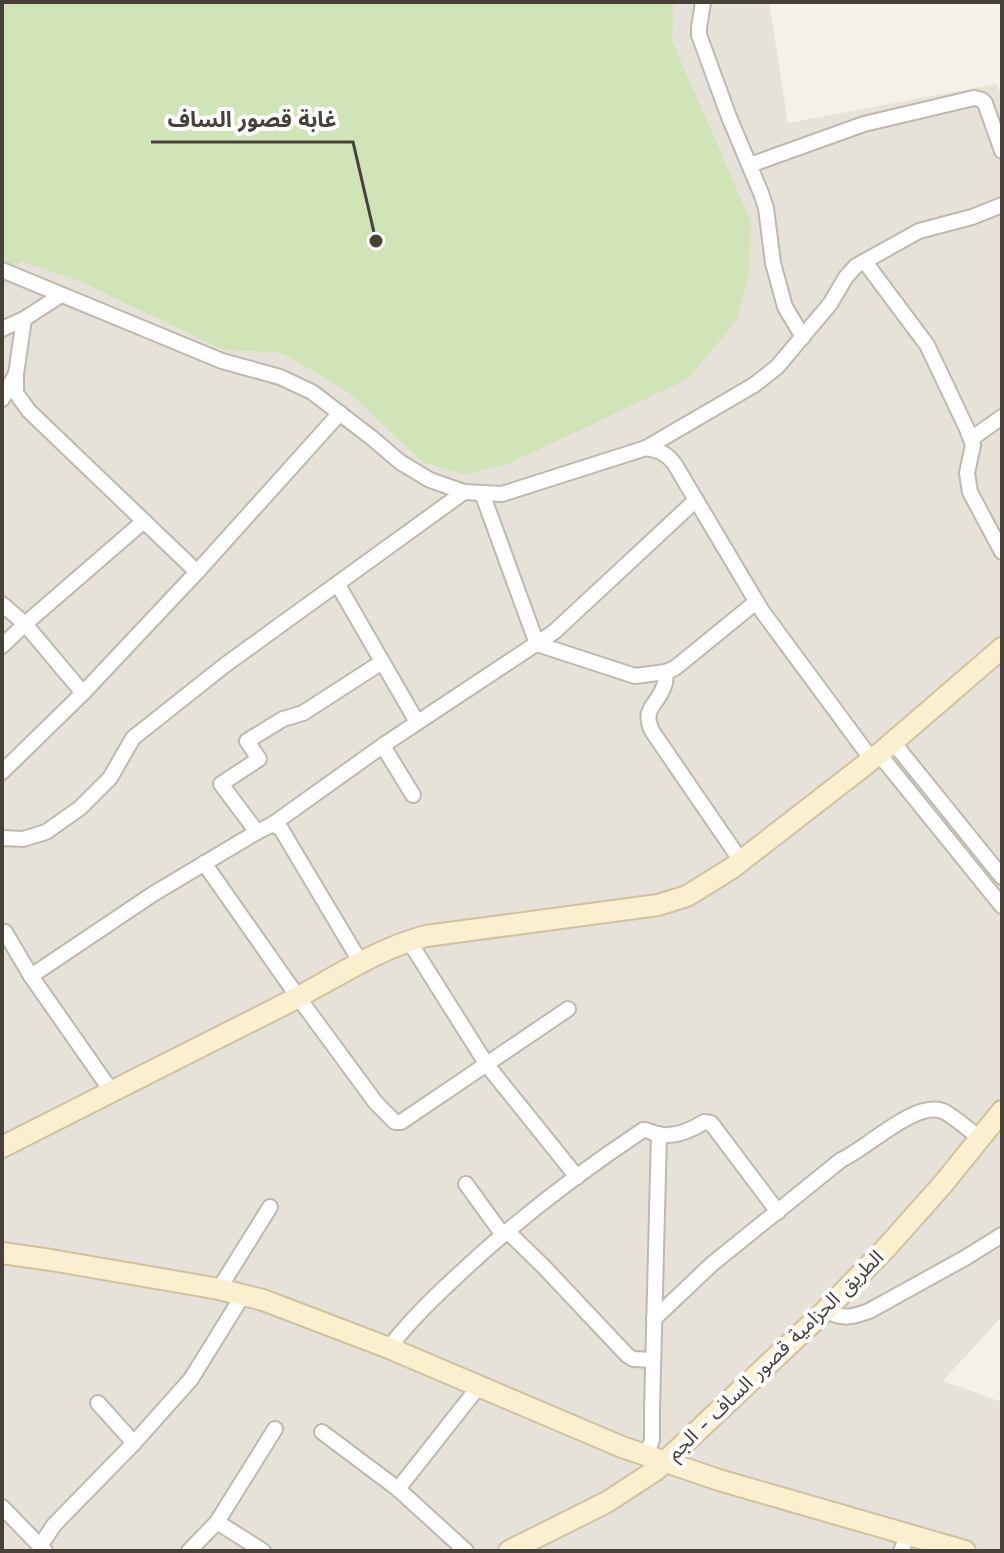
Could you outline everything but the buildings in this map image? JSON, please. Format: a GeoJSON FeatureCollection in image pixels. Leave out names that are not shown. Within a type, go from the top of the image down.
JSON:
{"type":"FeatureCollection","features":[{"type":"Feature","properties":{"kind":"street"},"geometry":{"type":"LineString","coordinates":[[703,2],[699,35],[766,208],[780,294],[789,316],[803,337]]}},
{"type":"Feature","properties":{"kind":"street"},"geometry":{"type":"LineString","coordinates":[[750,165],[864,124],[969,98],[985,103],[1002,151]]}},
{"type":"Feature","properties":{"kind":"street"},"geometry":{"type":"LineString","coordinates":[[2,270],[222,361],[280,377],[312,392],[400,462],[430,480],[464,492],[502,494],[646,448],[754,385],[777,367],[830,304],[856,266],[919,231],[972,217],[1002,205]]}},
{"type":"Feature","properties":{"kind":"street"},"geometry":{"type":"LineString","coordinates":[[865,262],[927,345],[971,439],[972,453],[967,473],[970,492],[1002,552]]}},
{"type":"Feature","properties":{"kind":"street"},"geometry":{"type":"LineString","coordinates":[[2,329],[61,295]]}},
{"type":"Feature","properties":{"kind":"street"},"geometry":{"type":"LineString","coordinates":[[24,319],[16,393],[29,411],[197,572]]}},
{"type":"Feature","properties":{"kind":"street"},"geometry":{"type":"LineString","coordinates":[[2,399],[16,374]]}},
{"type":"Feature","properties":{"kind":"street"},"geometry":{"type":"LineString","coordinates":[[2,772],[83,693],[197,572],[340,413]]}},
{"type":"Feature","properties":{"kind":"street"},"geometry":{"type":"LineString","coordinates":[[971,439],[1002,417]]}},
{"type":"Feature","properties":{"kind":"street"},"geometry":{"type":"LineString","coordinates":[[646,448],[667,455],[674,463],[756,602],[881,752],[1002,906]]}},
{"type":"Feature","properties":{"kind":"street"},"geometry":{"type":"LineString","coordinates":[[2,838],[23,839],[46,832],[80,808],[110,778],[133,738],[225,665],[464,492]]}},
{"type":"Feature","properties":{"kind":"street"},"geometry":{"type":"LineString","coordinates":[[482,493],[537,644]]}},
{"type":"Feature","properties":{"kind":"street"},"geometry":{"type":"LineString","coordinates":[[31,976],[153,894],[273,824],[417,722],[554,632],[696,500]]}},
{"type":"Feature","properties":{"kind":"street"},"geometry":{"type":"LineString","coordinates":[[2,646],[144,521]]}},
{"type":"Feature","properties":{"kind":"street"},"geometry":{"type":"LineString","coordinates":[[338,585],[417,722]]}},
{"type":"Feature","properties":{"kind":"street"},"geometry":{"type":"LineString","coordinates":[[537,644],[635,676],[666,672],[756,602]]}},
{"type":"Feature","properties":{"kind":"street"},"geometry":{"type":"LineString","coordinates":[[2,604],[25,624],[83,693]]}},
{"type":"Feature","properties":{"kind":"street"},"geometry":{"type":"LineString","coordinates":[[2,1147],[409,941],[426,936],[671,902],[697,891],[741,861],[881,752],[1002,648]]}},
{"type":"Feature","properties":{"kind":"street"},"geometry":{"type":"LineString","coordinates":[[257,832],[221,784],[259,759],[247,741],[283,719],[303,713],[382,662]]}},
{"type":"Feature","properties":{"kind":"street"},"geometry":{"type":"LineString","coordinates":[[666,672],[665,686],[649,711],[648,722],[741,861]]}},
{"type":"Feature","properties":{"kind":"street"},"geometry":{"type":"LineString","coordinates":[[385,744],[384,748],[413,795]]}},
{"type":"Feature","properties":{"kind":"street"},"geometry":{"type":"LineString","coordinates":[[881,752],[1001,874],[984,884]]}},
{"type":"Feature","properties":{"kind":"street"},"geometry":{"type":"LineString","coordinates":[[273,824],[281,829],[361,963]]}},
{"type":"Feature","properties":{"kind":"street"},"geometry":{"type":"LineString","coordinates":[[204,863],[376,1103],[395,1122],[401,1122],[568,1009]]}},
{"type":"Feature","properties":{"kind":"street"},"geometry":{"type":"LineString","coordinates":[[5,932],[31,976],[112,1092]]}},
{"type":"Feature","properties":{"kind":"street"},"geometry":{"type":"LineString","coordinates":[[409,941],[487,1065],[577,1177]]}},
{"type":"Feature","properties":{"kind":"street"},"geometry":{"type":"LineString","coordinates":[[654,1319],[712,1264],[841,1160],[914,1114],[931,1109],[944,1112],[980,1138]]}},
{"type":"Feature","properties":{"kind":"street","name":"الطريق الحزامية قصور الساف - الجم"},"geometry":{"type":"LineString","coordinates":[[509,1551],[607,1502],[656,1470],[826,1310],[916,1216],[1002,1111]]}},
{"type":"Feature","properties":{"kind":"street"},"geometry":{"type":"LineString","coordinates":[[389,1348],[414,1317],[480,1254],[542,1202],[643,1130],[659,1134],[689,1132],[704,1122],[711,1123],[778,1212]]}},
{"type":"Feature","properties":{"kind":"street"},"geometry":{"type":"LineString","coordinates":[[646,1455],[652,1440],[659,1134]]}},
{"type":"Feature","properties":{"kind":"street"},"geometry":{"type":"LineString","coordinates":[[466,1184],[505,1233],[544,1267],[627,1355],[633,1359],[653,1360]]}},
{"type":"Feature","properties":{"kind":"street"},"geometry":{"type":"LineString","coordinates":[[219,1289],[270,1207]]}},
{"type":"Feature","properties":{"kind":"street"},"geometry":{"type":"LineString","coordinates":[[826,1310],[841,1317],[869,1311],[1002,1235]]}},
{"type":"Feature","properties":{"kind":"street"},"geometry":{"type":"LineString","coordinates":[[2,1253],[219,1289],[263,1300],[480,1385],[622,1447],[904,1543],[965,1551]]}},
{"type":"Feature","properties":{"kind":"street"},"geometry":{"type":"LineString","coordinates":[[2,1507],[43,1548],[54,1525],[191,1379],[243,1295]]}},
{"type":"Feature","properties":{"kind":"street"},"geometry":{"type":"LineString","coordinates":[[398,1489],[480,1385]]}},
{"type":"Feature","properties":{"kind":"street"},"geometry":{"type":"LineString","coordinates":[[98,1403],[134,1443]]}},
{"type":"Feature","properties":{"kind":"street"},"geometry":{"type":"LineString","coordinates":[[189,1551],[217,1522],[275,1429]]}},
{"type":"Feature","properties":{"kind":"street"},"geometry":{"type":"LineString","coordinates":[[322,1432],[398,1489],[466,1551]]}},
{"type":"Feature","properties":{"kind":"street"},"geometry":{"type":"LineString","coordinates":[[217,1522],[263,1551]]}},
{"type":"Feature","properties":{"kind":"shaded area"},"geometry":{"type":"Polygon","coordinates":[[[674,2],[769,2],[788,123],[996,84],[1002,95],[1002,1316],[943,1381],[1002,1402],[1002,1551],[2,1551],[2,290],[20,261],[77,280],[223,350],[282,353],[349,393],[422,462],[464,475],[508,464],[751,221],[672,40],[674,2]]]}},
{"type":"Feature","properties":{"kind":"green space"},"geometry":{"type":"Polygon","coordinates":[[[2,2],[674,2],[672,40],[751,221],[749,274],[737,320],[688,379],[508,464],[464,475],[422,462],[349,393],[282,353],[223,350],[77,280],[20,261],[2,290],[2,2]]]}},
{"type":"Feature","properties":{"kind":"place","name":"غابة قصور الساف"},"geometry":{"type":"Point","coordinates":[376,241]}}]}
